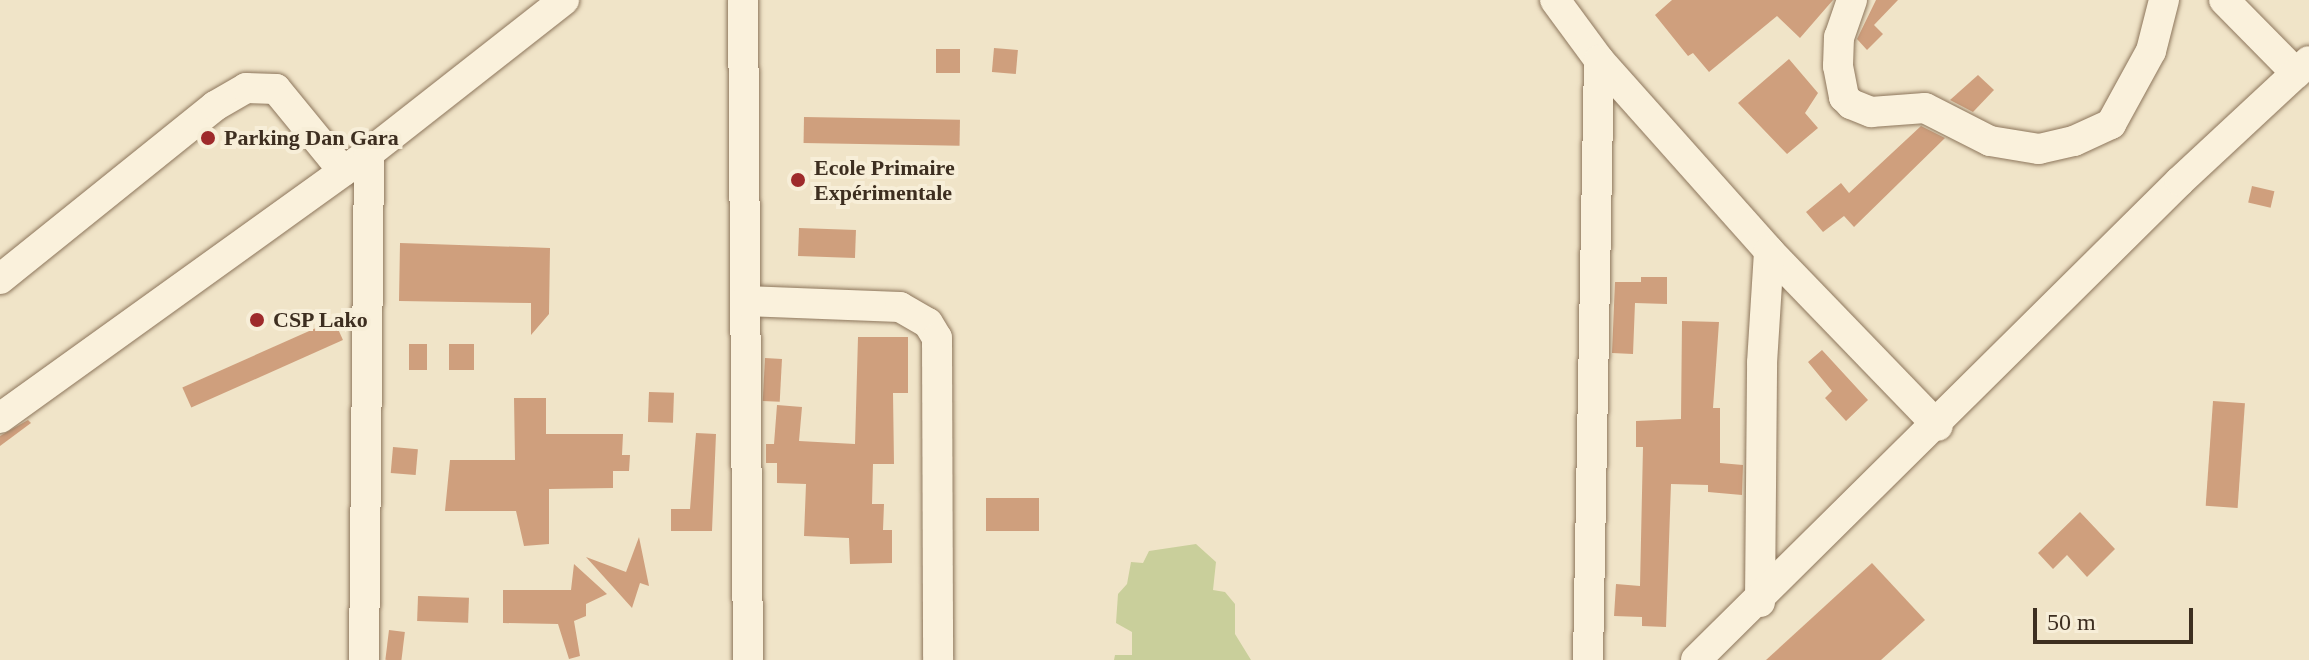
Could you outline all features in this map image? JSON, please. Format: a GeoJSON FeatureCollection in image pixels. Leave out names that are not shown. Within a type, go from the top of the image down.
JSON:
{"type":"FeatureCollection","features":[{"type":"Feature","properties":{"kind":"street"},"geometry":{"type":"LineString","coordinates":[[0,418],[369,153],[564,0]]}},
{"type":"Feature","properties":{"kind":"street"},"geometry":{"type":"LineString","coordinates":[[743,0],[748,660]]}},
{"type":"Feature","properties":{"kind":"street"},"geometry":{"type":"LineString","coordinates":[[1555,0],[1599,60],[1769,251],[1938,426]]}},
{"type":"Feature","properties":{"kind":"street"},"geometry":{"type":"LineString","coordinates":[[1852,0],[1839,37],[1838,66],[1844,97],[1851,104],[1871,112],[1925,108],[1990,141],[2039,149],[2074,141],[2111,124],[2151,51],[2164,0]]}},
{"type":"Feature","properties":{"kind":"street"},"geometry":{"type":"LineString","coordinates":[[1696,660],[1760,602],[1938,426],[2180,181],[2302,67],[2224,0]]}},
{"type":"Feature","properties":{"kind":"street"},"geometry":{"type":"LineString","coordinates":[[1588,660],[1599,60]]}},
{"type":"Feature","properties":{"kind":"street"},"geometry":{"type":"LineString","coordinates":[[0,279],[215,106],[246,88],[276,89],[343,171]]}},
{"type":"Feature","properties":{"kind":"street"},"geometry":{"type":"LineString","coordinates":[[364,660],[369,153]]}},
{"type":"Feature","properties":{"kind":"street"},"geometry":{"type":"LineString","coordinates":[[1760,602],[1762,363],[1769,251]]}},
{"type":"Feature","properties":{"kind":"street"},"geometry":{"type":"LineString","coordinates":[[745,301],[900,307],[928,323],[937,338],[938,660]]}},
{"type":"Feature","properties":{"kind":"green space"},"geometry":{"type":"Polygon","coordinates":[[[1196,544],[1216,562],[1213,590],[1225,592],[1235,604],[1235,634],[1251,660],[1114,660],[1115,655],[1132,655],[1132,632],[1116,623],[1118,594],[1127,584],[1131,562],[1143,563],[1149,551],[1196,544]]]}},
{"type":"Feature","properties":{"kind":"building"},"geometry":{"type":"Polygon","coordinates":[[[1672,0],[1833,0],[1800,38],[1777,16],[1709,72],[1693,53],[1688,56],[1655,15],[1672,0]]]}},
{"type":"Feature","properties":{"kind":"building"},"geometry":{"type":"Polygon","coordinates":[[[1876,0],[1898,0],[1874,25],[1883,34],[1867,50],[1857,39],[1876,0]]]}},
{"type":"Feature","properties":{"kind":"building"},"geometry":{"type":"Polygon","coordinates":[[[994,48],[1018,50],[1016,74],[992,72],[994,48]]]}},
{"type":"Feature","properties":{"kind":"building"},"geometry":{"type":"Polygon","coordinates":[[[936,49],[960,49],[960,73],[936,73],[936,49]]]}},
{"type":"Feature","properties":{"kind":"building"},"geometry":{"type":"Polygon","coordinates":[[[1789,59],[1818,93],[1805,113],[1818,128],[1787,154],[1738,103],[1789,59]]]}},
{"type":"Feature","properties":{"kind":"building"},"geometry":{"type":"Polygon","coordinates":[[[1978,75],[1994,90],[1973,112],[1950,100],[1978,75]]]}},
{"type":"Feature","properties":{"kind":"building"},"geometry":{"type":"Polygon","coordinates":[[[804,117],[960,120],[960,146],[804,143],[804,117]]]}},
{"type":"Feature","properties":{"kind":"building"},"geometry":{"type":"Polygon","coordinates":[[[1921,126],[1945,138],[1854,227],[1844,216],[1823,232],[1806,212],[1841,183],[1849,193],[1921,126]]]}},
{"type":"Feature","properties":{"kind":"building"},"geometry":{"type":"Polygon","coordinates":[[[2252,186],[2274,191],[2271,208],[2248,203],[2252,186]]]}},
{"type":"Feature","properties":{"kind":"building"},"geometry":{"type":"Polygon","coordinates":[[[799,228],[856,230],[855,258],[798,256],[799,228]]]}},
{"type":"Feature","properties":{"kind":"building"},"geometry":{"type":"Polygon","coordinates":[[[400,243],[550,248],[549,314],[531,335],[531,303],[399,301],[400,243]]]}},
{"type":"Feature","properties":{"kind":"building"},"geometry":{"type":"Polygon","coordinates":[[[1641,277],[1667,277],[1667,304],[1635,303],[1633,354],[1612,353],[1615,282],[1641,282],[1641,277]]]}},
{"type":"Feature","properties":{"kind":"building"},"geometry":{"type":"Polygon","coordinates":[[[334,320],[343,340],[191,408],[182,388],[334,320]]]}},
{"type":"Feature","properties":{"kind":"building"},"geometry":{"type":"Polygon","coordinates":[[[1682,321],[1719,322],[1713,408],[1720,408],[1720,463],[1743,465],[1742,495],[1708,492],[1708,485],[1671,484],[1666,627],[1642,626],[1642,617],[1614,616],[1616,584],[1640,586],[1643,447],[1636,447],[1636,421],[1681,419],[1682,321]]]}},
{"type":"Feature","properties":{"kind":"building"},"geometry":{"type":"Polygon","coordinates":[[[858,337],[908,337],[908,393],[893,393],[894,464],[873,464],[872,504],[884,504],[883,530],[892,530],[892,563],[850,564],[849,538],[804,536],[806,484],[777,483],[777,463],[766,463],[766,444],[774,444],[777,405],[802,407],[799,441],[855,444],[858,337]]]}},
{"type":"Feature","properties":{"kind":"building"},"geometry":{"type":"Polygon","coordinates":[[[409,344],[427,344],[427,370],[409,370],[409,344]]]}},
{"type":"Feature","properties":{"kind":"building"},"geometry":{"type":"Polygon","coordinates":[[[449,344],[474,344],[474,370],[449,370],[449,344]]]}},
{"type":"Feature","properties":{"kind":"building"},"geometry":{"type":"Polygon","coordinates":[[[1822,350],[1868,400],[1846,421],[1825,398],[1832,391],[1808,362],[1822,350]]]}},
{"type":"Feature","properties":{"kind":"building"},"geometry":{"type":"Polygon","coordinates":[[[765,358],[782,359],[780,402],[763,401],[765,358]]]}},
{"type":"Feature","properties":{"kind":"building"},"geometry":{"type":"Polygon","coordinates":[[[649,392],[674,393],[673,423],[648,422],[649,392]]]}},
{"type":"Feature","properties":{"kind":"building"},"geometry":{"type":"Polygon","coordinates":[[[514,398],[546,398],[546,434],[623,434],[622,455],[630,455],[629,471],[613,471],[613,488],[549,489],[549,544],[524,546],[516,511],[445,511],[450,460],[515,460],[514,398]]]}},
{"type":"Feature","properties":{"kind":"building"},"geometry":{"type":"Polygon","coordinates":[[[2213,401],[2245,403],[2238,508],[2206,506],[2213,401]]]}},
{"type":"Feature","properties":{"kind":"building"},"geometry":{"type":"Polygon","coordinates":[[[28,420],[31,423],[0,446],[0,436],[28,420]]]}},
{"type":"Feature","properties":{"kind":"building"},"geometry":{"type":"Polygon","coordinates":[[[696,433],[716,434],[712,531],[671,531],[671,509],[690,509],[696,433]]]}},
{"type":"Feature","properties":{"kind":"building"},"geometry":{"type":"Polygon","coordinates":[[[393,447],[418,449],[416,475],[391,473],[393,447]]]}},
{"type":"Feature","properties":{"kind":"building"},"geometry":{"type":"Polygon","coordinates":[[[986,498],[1039,498],[1039,531],[986,531],[986,498]]]}},
{"type":"Feature","properties":{"kind":"building"},"geometry":{"type":"Polygon","coordinates":[[[2080,512],[2115,549],[2087,577],[2067,555],[2053,569],[2038,553],[2080,512]]]}},
{"type":"Feature","properties":{"kind":"building"},"geometry":{"type":"Polygon","coordinates":[[[639,537],[649,586],[640,583],[632,608],[586,557],[626,572],[639,537]]]}},
{"type":"Feature","properties":{"kind":"building"},"geometry":{"type":"Polygon","coordinates":[[[1872,563],[1925,620],[1881,660],[1766,660],[1872,563]]]}},
{"type":"Feature","properties":{"kind":"building"},"geometry":{"type":"Polygon","coordinates":[[[574,564],[607,594],[586,604],[586,616],[574,621],[580,656],[569,659],[558,624],[503,623],[503,590],[571,590],[574,564]]]}},
{"type":"Feature","properties":{"kind":"building"},"geometry":{"type":"Polygon","coordinates":[[[418,596],[469,598],[468,623],[417,621],[418,596]]]}},
{"type":"Feature","properties":{"kind":"building"},"geometry":{"type":"Polygon","coordinates":[[[389,630],[405,632],[401,660],[385,660],[389,630]]]}},
{"type":"Feature","properties":{"kind":"place","name":"Parking Dan Gara"},"geometry":{"type":"Point","coordinates":[208,138]}},
{"type":"Feature","properties":{"kind":"place","name":"Ecole Primaire Expérimentale"},"geometry":{"type":"Point","coordinates":[798,180]}},
{"type":"Feature","properties":{"kind":"place","name":"CSP Lako"},"geometry":{"type":"Point","coordinates":[257,320]}}]}
